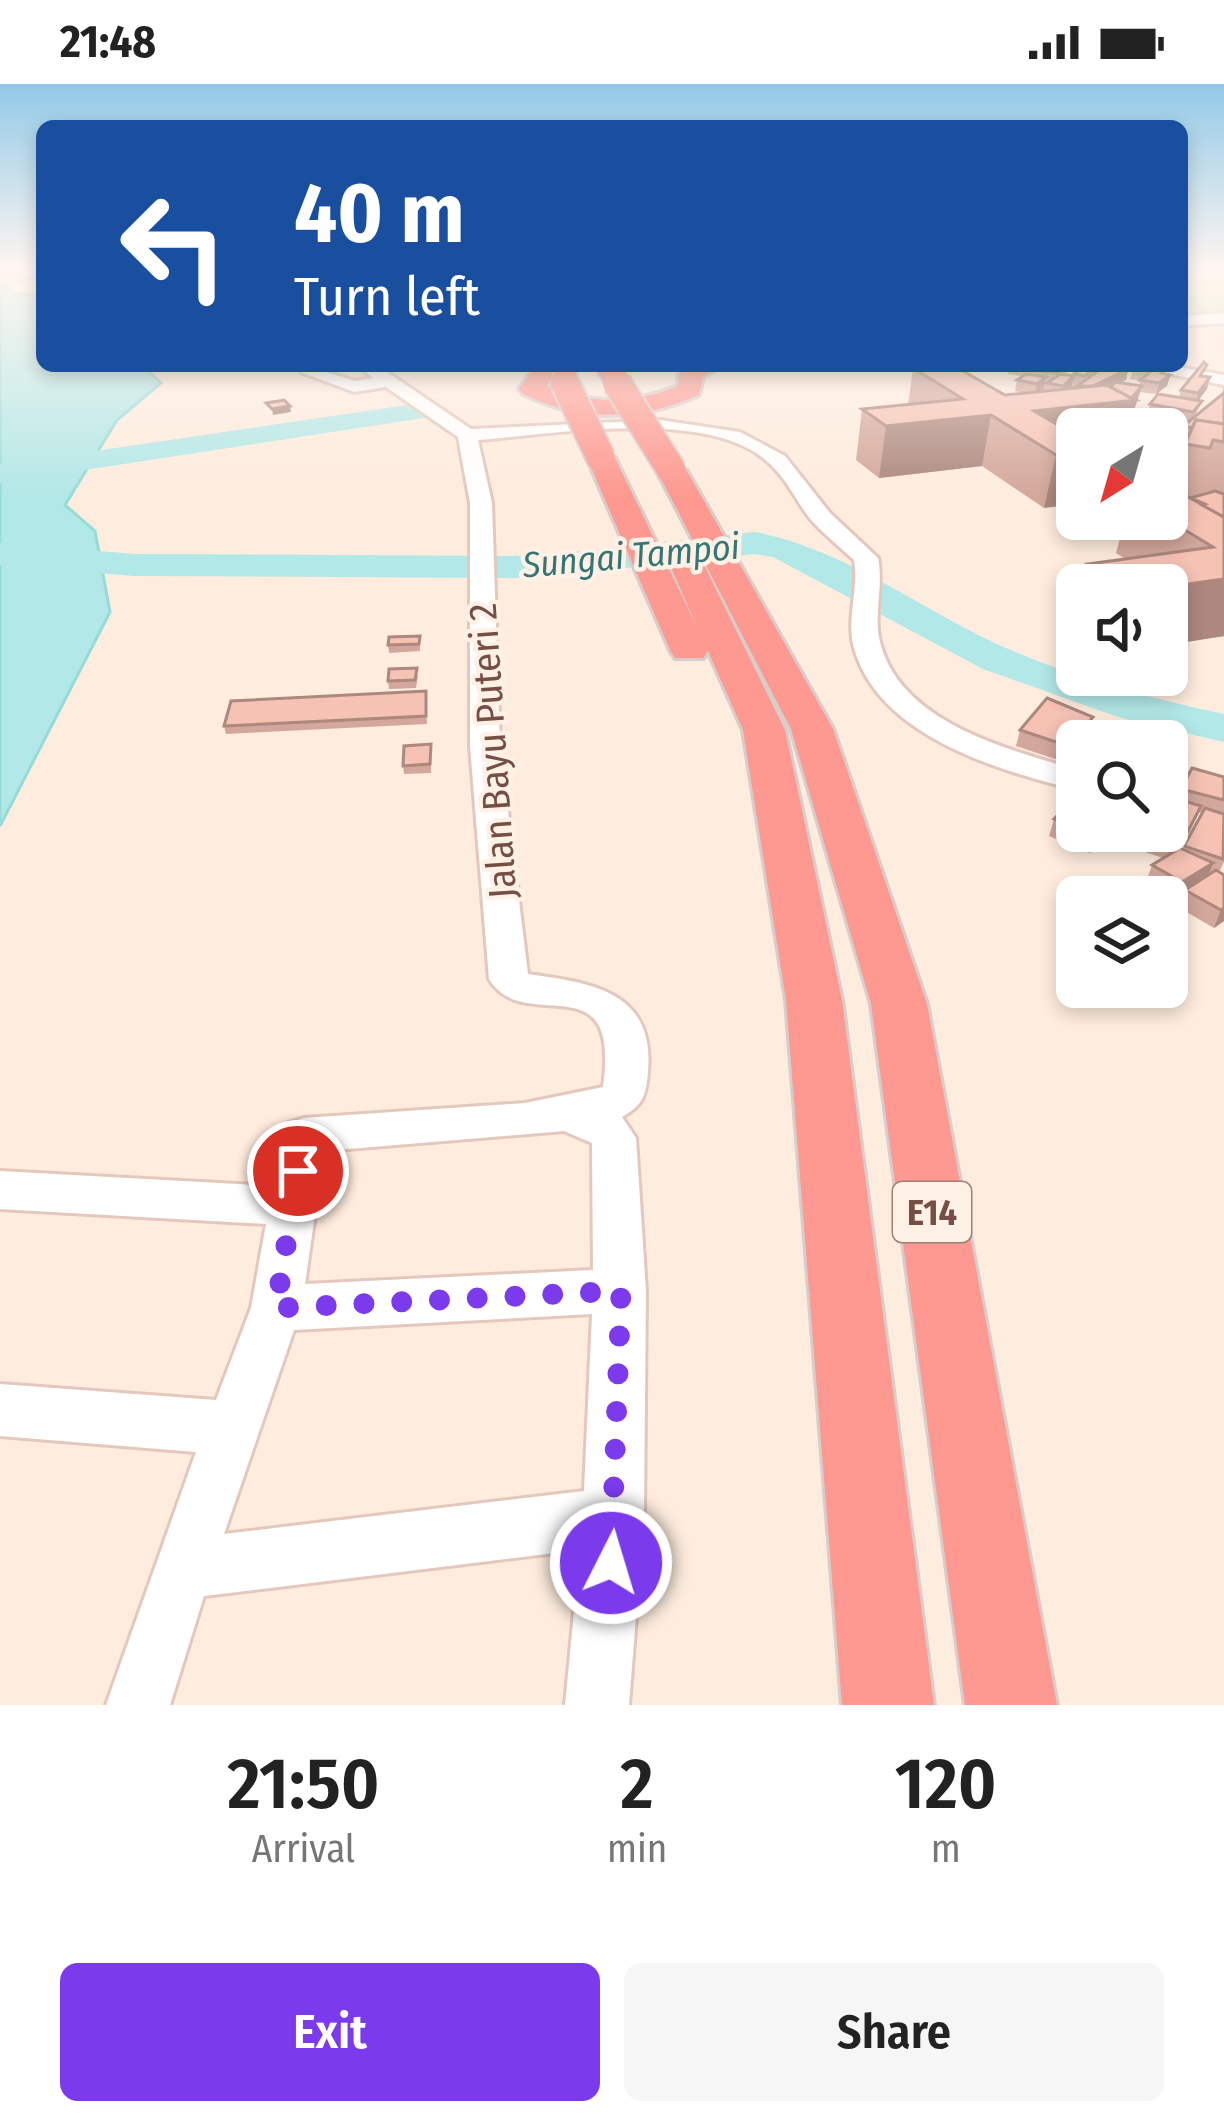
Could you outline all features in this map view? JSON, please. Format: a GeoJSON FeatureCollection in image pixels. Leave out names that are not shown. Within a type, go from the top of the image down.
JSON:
{"type":"FeatureCollection","features":[{"type":"Feature","properties":{"kind":"highway"},"geometry":{"type":"LineString","coordinates":[[540,372],[532,389],[584,406],[616,408],[672,400],[690,390],[695,372]]}},
{"type":"Feature","properties":{"kind":"highway","name":"E14"},"geometry":{"type":"LineString","coordinates":[[585,372],[644,472],[898,1004],[1012,1705]]}},
{"type":"Feature","properties":{"kind":"highway","name":"E14"},"geometry":{"type":"LineString","coordinates":[[586,372],[672,471],[768,729],[814,1000],[888,1705]]}},
{"type":"Feature","properties":{"kind":"street"},"geometry":{"type":"LineString","coordinates":[[310,372],[354,387],[394,374],[431,384]]}},
{"type":"Feature","properties":{"kind":"street"},"geometry":{"type":"LineString","coordinates":[[1175,372],[1224,380]]}},
{"type":"Feature","properties":{"kind":"street"},"geometry":{"type":"LineString","coordinates":[[394,374],[468,440],[507,443],[676,435],[718,440],[754,456],[802,510],[819,515],[869,565],[865,618],[871,661],[910,707],[968,743],[1056,773]]}},
{"type":"Feature","properties":{"kind":"street"},"geometry":{"type":"LineString","coordinates":[[476,413],[507,443]]}},
{"type":"Feature","properties":{"kind":"street"},"geometry":{"type":"LineString","coordinates":[[507,443],[676,425],[722,432],[768,451],[819,508],[819,515]]}},
{"type":"Feature","properties":{"kind":"street","name":"Jalan Bayu Puteri 2"},"geometry":{"type":"LineString","coordinates":[[468,440],[482,502],[488,688],[485,746],[509,979],[524,988],[568,992],[595,1004],[627,1033],[621,1101],[567,1115]]}},
{"type":"Feature","properties":{"kind":"street","name":"Jalan Bayu Puteri 2"},"geometry":{"type":"LineString","coordinates":[[482,502],[497,485],[507,443]]}},
{"type":"Feature","properties":{"kind":"street"},"geometry":{"type":"LineString","coordinates":[[138,1705],[276,1308],[304,1135],[567,1115],[605,1128],[614,1138],[621,1291],[615,1516],[597,1705]]}},
{"type":"Feature","properties":{"kind":"street"},"geometry":{"type":"LineString","coordinates":[[0,1190],[291,1206]]}},
{"type":"Feature","properties":{"kind":"street"},"geometry":{"type":"LineString","coordinates":[[276,1308],[621,1291]]}},
{"type":"Feature","properties":{"kind":"street"},"geometry":{"type":"LineString","coordinates":[[0,1410],[232,1428]]}},
{"type":"Feature","properties":{"kind":"street"},"geometry":{"type":"LineString","coordinates":[[182,1569],[615,1516]]}},
{"type":"Feature","properties":{"kind":"water"},"geometry":{"type":"Polygon","coordinates":[[[0,346],[36,346],[36,372],[149,372],[161,383],[117,420],[65,505],[95,531],[110,612],[0,826],[0,346]]]}},
{"type":"Feature","properties":{"kind":"building"},"geometry":{"type":"Polygon","coordinates":[[[1204,362],[1207,365],[1200,376],[1210,377],[1198,393],[1181,390],[1204,362]]]}},
{"type":"Feature","properties":{"kind":"building"},"geometry":{"type":"Polygon","coordinates":[[[919,372],[965,372],[1005,395],[1106,385],[1136,400],[1034,411],[1056,424],[1056,455],[991,415],[886,426],[862,409],[963,399],[919,372]]]}},
{"type":"Feature","properties":{"kind":"building"},"geometry":{"type":"Polygon","coordinates":[[[1097,372],[1122,372],[1093,386],[1077,386],[1097,372]]]}},
{"type":"Feature","properties":{"kind":"building"},"geometry":{"type":"Polygon","coordinates":[[[1150,372],[1170,375],[1159,383],[1140,380],[1150,372]]]}},
{"type":"Feature","properties":{"kind":"building"},"geometry":{"type":"Polygon","coordinates":[[[1026,374],[1046,377],[1037,384],[1017,380],[1026,374]]]}},
{"type":"Feature","properties":{"kind":"building"},"geometry":{"type":"Polygon","coordinates":[[[1060,374],[1074,376],[1063,386],[1047,383],[1060,374]]]}},
{"type":"Feature","properties":{"kind":"building"},"geometry":{"type":"Polygon","coordinates":[[[1115,382],[1142,386],[1131,398],[1111,387],[1115,382]]]}},
{"type":"Feature","properties":{"kind":"building"},"geometry":{"type":"Polygon","coordinates":[[[1224,393],[1224,424],[1196,420],[1192,428],[1188,422],[1224,393]]]}},
{"type":"Feature","properties":{"kind":"building"},"geometry":{"type":"Polygon","coordinates":[[[1158,394],[1202,401],[1193,412],[1150,404],[1158,394]]]}},
{"type":"Feature","properties":{"kind":"building"},"geometry":{"type":"Polygon","coordinates":[[[284,400],[290,406],[272,409],[266,403],[284,400]]]}},
{"type":"Feature","properties":{"kind":"building"},"geometry":{"type":"Polygon","coordinates":[[[1196,420],[1224,424],[1224,442],[1213,440],[1210,448],[1188,444],[1196,420]]]}},
{"type":"Feature","properties":{"kind":"building"},"geometry":{"type":"Polygon","coordinates":[[[1215,491],[1224,494],[1224,517],[1190,498],[1215,491]]]}},
{"type":"Feature","properties":{"kind":"building"},"geometry":{"type":"Polygon","coordinates":[[[1188,497],[1224,517],[1224,579],[1188,584],[1188,564],[1088,564],[1213,547],[1188,532],[1188,497]]]}},
{"type":"Feature","properties":{"kind":"building"},"geometry":{"type":"Polygon","coordinates":[[[420,636],[419,644],[388,645],[389,637],[420,636]]]}},
{"type":"Feature","properties":{"kind":"building"},"geometry":{"type":"Polygon","coordinates":[[[417,668],[415,680],[388,681],[389,669],[417,668]]]}},
{"type":"Feature","properties":{"kind":"building"},"geometry":{"type":"Polygon","coordinates":[[[426,691],[426,716],[224,726],[231,701],[426,691]]]}},
{"type":"Feature","properties":{"kind":"building"},"geometry":{"type":"Polygon","coordinates":[[[1047,698],[1093,717],[1056,720],[1056,742],[1020,730],[1047,698]]]}},
{"type":"Feature","properties":{"kind":"building"},"geometry":{"type":"Polygon","coordinates":[[[431,744],[430,764],[403,766],[404,746],[431,744]]]}},
{"type":"Feature","properties":{"kind":"building"},"geometry":{"type":"Polygon","coordinates":[[[1192,768],[1224,777],[1224,800],[1188,791],[1192,768]]]}},
{"type":"Feature","properties":{"kind":"building"},"geometry":{"type":"Polygon","coordinates":[[[1188,802],[1201,806],[1188,831],[1188,802]]]}},
{"type":"Feature","properties":{"kind":"building"},"geometry":{"type":"Polygon","coordinates":[[[1205,808],[1224,814],[1223,859],[1188,847],[1205,808]]]}},
{"type":"Feature","properties":{"kind":"building"},"geometry":{"type":"Polygon","coordinates":[[[1173,852],[1188,852],[1213,863],[1188,878],[1152,865],[1173,852]]]}},
{"type":"Feature","properties":{"kind":"building"},"geometry":{"type":"Polygon","coordinates":[[[1216,870],[1224,875],[1224,908],[1221,910],[1188,888],[1216,870]]]}},
{"type":"Feature","properties":{"kind":"waterway"},"geometry":{"type":"LineString","coordinates":[[0,474],[420,411]]}},
{"type":"Feature","properties":{"kind":"waterway","name":"Sungai Tampoi"},"geometry":{"type":"LineString","coordinates":[[0,554],[135,565],[534,567],[755,543],[783,548],[998,660],[1134,708],[1224,728]]}},
{"type":"Feature","properties":{"kind":"route"},"geometry":{"type":"LineString","coordinates":[[298,1171],[276,1308],[621,1291],[611,1563]]}}]}
